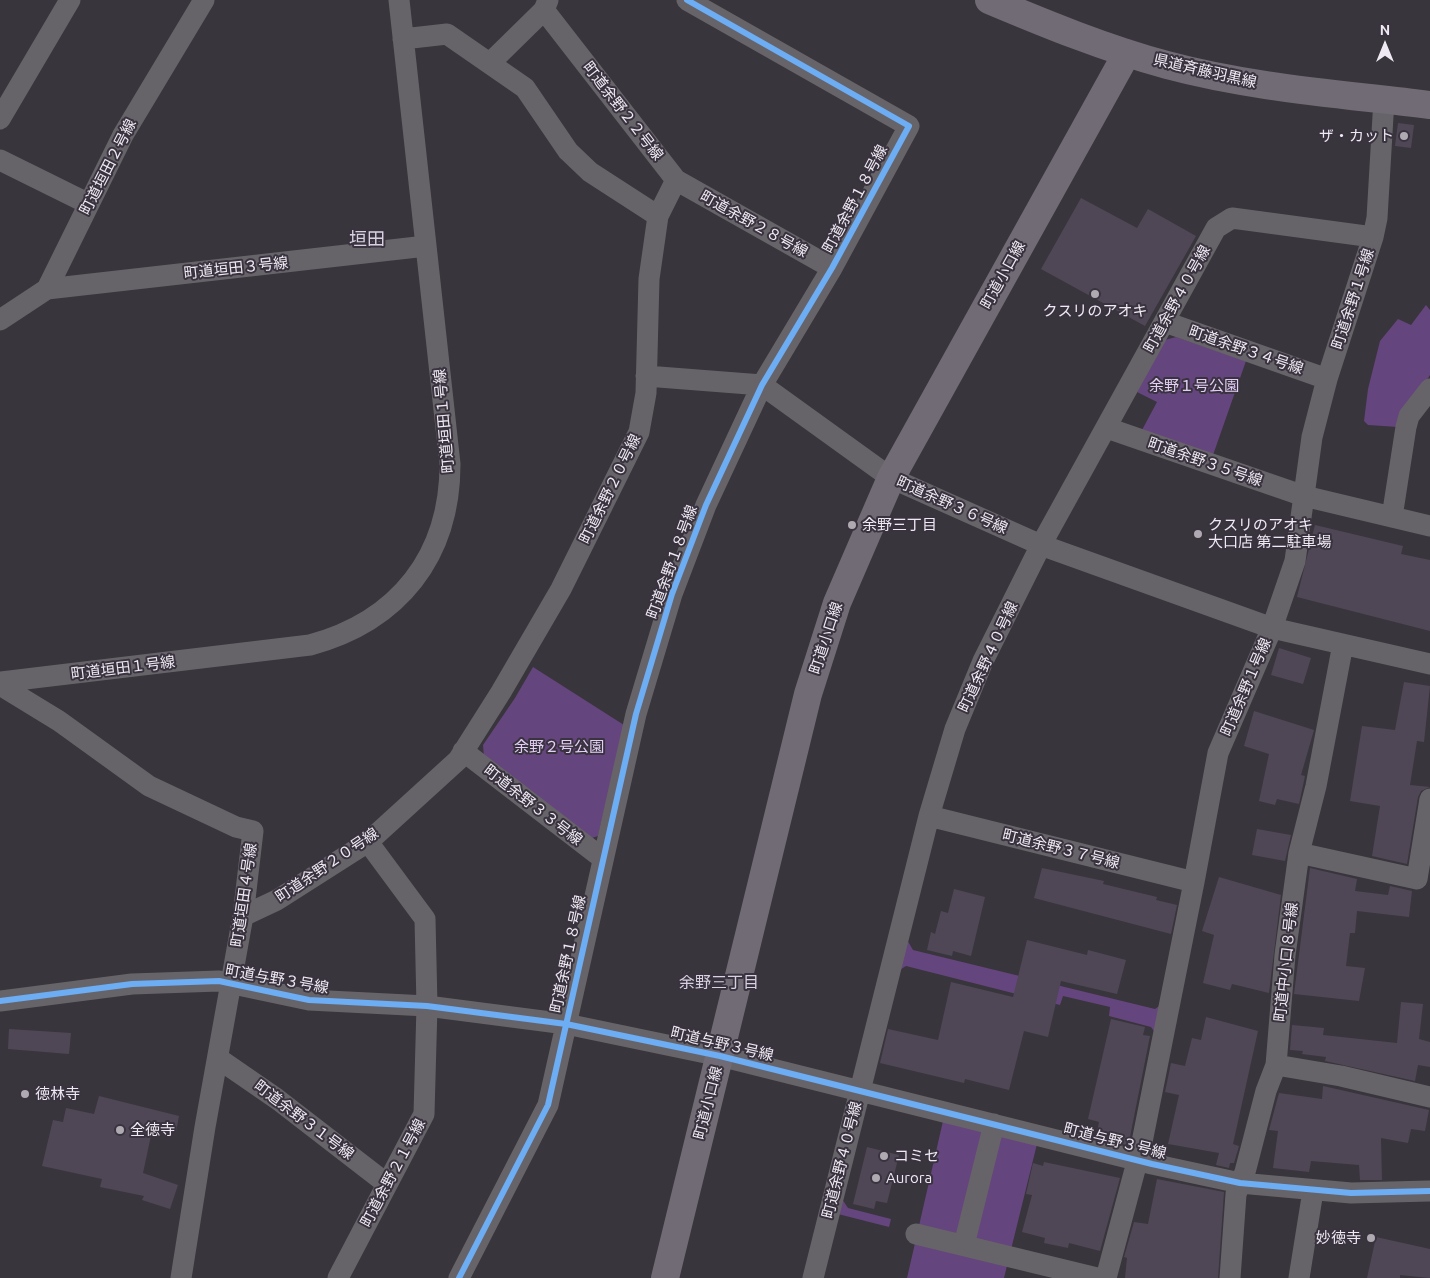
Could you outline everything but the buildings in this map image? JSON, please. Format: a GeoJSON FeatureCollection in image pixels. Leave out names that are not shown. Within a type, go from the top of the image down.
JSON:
{"type":"FeatureCollection","features":[{"type":"Feature","properties":{"kind":"street"},"geometry":{"type":"LineString","coordinates":[[0,119],[70,0]]}},
{"type":"Feature","properties":{"kind":"street","name":"町道垣田２号線"},"geometry":{"type":"LineString","coordinates":[[47,289],[123,135],[204,0]]}},
{"type":"Feature","properties":{"kind":"street","name":"町道垣田１号線"},"geometry":{"type":"LineString","coordinates":[[0,683],[310,645],[337,638],[387,609],[407,588],[433,546],[447,507],[450,487],[449,442],[399,0]]}},
{"type":"Feature","properties":{"kind":"street","name":"町道余野１８号線"},"geometry":{"type":"LineString","coordinates":[[459,1278],[548,1105],[602,858],[636,714],[672,594],[706,505],[762,385],[832,268],[909,126],[687,0]]}},
{"type":"Feature","properties":{"kind":"street","name":"県道斉藤羽黒線"},"geometry":{"type":"LineString","coordinates":[[989,0],[1127,52],[1167,65],[1260,84],[1430,105]]}},
{"type":"Feature","properties":{"kind":"street"},"geometry":{"type":"LineString","coordinates":[[490,63],[546,5]]}},
{"type":"Feature","properties":{"kind":"street","name":"町道余野２２号線"},"geometry":{"type":"LineString","coordinates":[[546,5],[676,180]]}},
{"type":"Feature","properties":{"kind":"street"},"geometry":{"type":"LineString","coordinates":[[402,39],[447,34],[490,63],[525,88],[568,151],[590,172],[658,216],[676,180]]}},
{"type":"Feature","properties":{"kind":"street","name":"町道小口線"},"geometry":{"type":"LineString","coordinates":[[665,1278],[808,694],[837,603],[890,478],[1127,52]]}},
{"type":"Feature","properties":{"kind":"street","name":"町道余野１号線"},"geometry":{"type":"LineString","coordinates":[[1106,1278],[1138,1160],[1218,753],[1272,628],[1295,561],[1312,438],[1327,379],[1373,237],[1377,218],[1384,99]]}},
{"type":"Feature","properties":{"kind":"street"},"geometry":{"type":"LineString","coordinates":[[0,160],[89,204]]}},
{"type":"Feature","properties":{"kind":"street","name":"町道余野２８号線"},"geometry":{"type":"LineString","coordinates":[[676,180],[832,268]]}},
{"type":"Feature","properties":{"kind":"street","name":"町道余野２０号線"},"geometry":{"type":"LineString","coordinates":[[244,916],[277,900],[368,842],[458,760],[561,588],[639,432],[646,393],[649,279],[658,216]]}},
{"type":"Feature","properties":{"kind":"street","name":"町道余野４０号線"},"geometry":{"type":"LineString","coordinates":[[813,1278],[929,816],[955,729],[983,661],[1041,545],[1216,228],[1232,218],[1373,237]]}},
{"type":"Feature","properties":{"kind":"street","name":"町道垣田３号線"},"geometry":{"type":"LineString","coordinates":[[47,289],[426,246]]}},
{"type":"Feature","properties":{"kind":"street"},"geometry":{"type":"LineString","coordinates":[[1,317],[47,289]]}},
{"type":"Feature","properties":{"kind":"street","name":"町道余野３４号線"},"geometry":{"type":"LineString","coordinates":[[1165,322],[1327,379]]}},
{"type":"Feature","properties":{"kind":"street"},"geometry":{"type":"LineString","coordinates":[[646,376],[762,385]]}},
{"type":"Feature","properties":{"kind":"street","name":"町道余野３６号線"},"geometry":{"type":"LineString","coordinates":[[762,385],[890,478],[1041,545],[1272,628],[1430,664]]}},
{"type":"Feature","properties":{"kind":"street"},"geometry":{"type":"LineString","coordinates":[[1392,517],[1409,416],[1430,388]]}},
{"type":"Feature","properties":{"kind":"street","name":"町道余野３５号線"},"geometry":{"type":"LineString","coordinates":[[1107,428],[1304,496],[1430,526]]}},
{"type":"Feature","properties":{"kind":"street","name":"町道中小口８号線"},"geometry":{"type":"LineString","coordinates":[[1230,1278],[1236,1194],[1276,1065],[1285,955],[1299,853],[1316,786],[1343,644]]}},
{"type":"Feature","properties":{"kind":"street","name":"町道垣田４号線"},"geometry":{"type":"LineString","coordinates":[[0,683],[59,721],[149,786],[236,828],[253,831],[244,916],[205,1127],[181,1278]]}},
{"type":"Feature","properties":{"kind":"street","name":"町道余野３３号線"},"geometry":{"type":"LineString","coordinates":[[464,751],[602,858]]}},
{"type":"Feature","properties":{"kind":"street"},"geometry":{"type":"LineString","coordinates":[[1299,853],[1417,879],[1430,799]]}},
{"type":"Feature","properties":{"kind":"street","name":"町道余野３７号線"},"geometry":{"type":"LineString","coordinates":[[929,816],[1194,882]]}},
{"type":"Feature","properties":{"kind":"street","name":"町道余野２１号線"},"geometry":{"type":"LineString","coordinates":[[338,1278],[424,1114],[427,1006],[425,919],[368,842]]}},
{"type":"Feature","properties":{"kind":"street","name":"町道与野３号線"},"geometry":{"type":"LineString","coordinates":[[0,1001],[132,984],[219,981],[309,1000],[427,1006],[566,1024],[720,1056],[1240,1184],[1351,1193],[1430,1191]]}},
{"type":"Feature","properties":{"kind":"street","name":"町道余野３１号線"},"geometry":{"type":"LineString","coordinates":[[219,1059],[277,1099],[387,1184]]}},
{"type":"Feature","properties":{"kind":"street"},"geometry":{"type":"LineString","coordinates":[[1276,1065],[1341,1076],[1430,1097]]}},
{"type":"Feature","properties":{"kind":"street"},"geometry":{"type":"LineString","coordinates":[[964,1245],[994,1124]]}},
{"type":"Feature","properties":{"kind":"street"},"geometry":{"type":"LineString","coordinates":[[1430,1182],[1430,1191]]}},
{"type":"Feature","properties":{"kind":"street"},"geometry":{"type":"LineString","coordinates":[[1299,1278],[1313,1191]]}},
{"type":"Feature","properties":{"kind":"street"},"geometry":{"type":"LineString","coordinates":[[916,1234],[1097,1278]]}},
{"type":"Feature","properties":{"kind":"green space"},"geometry":{"type":"Polygon","coordinates":[[[1426,305],[1430,310],[1430,375],[1398,427],[1368,425],[1364,421],[1368,389],[1380,341],[1398,319],[1411,325],[1426,305]]]}},
{"type":"Feature","properties":{"kind":"green space","name":"余野１号公園"},"geometry":{"type":"Polygon","coordinates":[[[1176,337],[1246,361],[1213,455],[1142,430],[1157,402],[1137,392],[1165,340],[1176,337]]]}},
{"type":"Feature","properties":{"kind":"green space","name":"余野２号公園"},"geometry":{"type":"Polygon","coordinates":[[[533,667],[624,725],[598,836],[589,839],[484,757],[483,745],[515,698],[533,667]]]}},
{"type":"Feature","properties":{"kind":"green space"},"geometry":{"type":"Polygon","coordinates":[[[906,938],[913,950],[1155,1009],[1162,1004],[1156,1034],[1151,1027],[1109,1016],[1110,1007],[1063,996],[1060,1005],[906,966],[898,971],[906,938]]]}},
{"type":"Feature","properties":{"kind":"green space"},"geometry":{"type":"Polygon","coordinates":[[[943,1121],[1037,1144],[1004,1278],[907,1278],[943,1121]]]}},
{"type":"Feature","properties":{"kind":"green space"},"geometry":{"type":"Polygon","coordinates":[[[842,1199],[848,1208],[891,1219],[889,1227],[838,1214],[842,1199]]]}},
{"type":"Feature","properties":{"kind":"cycle path"},"geometry":{"type":"LineString","coordinates":[[459,1278],[548,1105],[636,714],[672,594],[706,505],[762,385],[832,268],[909,126],[687,0]]}},
{"type":"Feature","properties":{"kind":"cycle path"},"geometry":{"type":"LineString","coordinates":[[0,1001],[132,984],[219,981],[309,1000],[427,1006],[566,1024],[720,1056],[1152,1164],[1240,1183],[1351,1193],[1430,1191]]}},
{"type":"Feature","properties":{"kind":"place","name":"ザ・カット"},"geometry":{"type":"Point","coordinates":[1404,136]}},
{"type":"Feature","properties":{"kind":"place","name":"クスリのアオキ"},"geometry":{"type":"Point","coordinates":[1095,294]}},
{"type":"Feature","properties":{"kind":"place","name":"余野三丁目"},"geometry":{"type":"Point","coordinates":[852,525]}},
{"type":"Feature","properties":{"kind":"place","name":"クスリのアオキ 大口店 第二駐車場"},"geometry":{"type":"Point","coordinates":[1198,534]}},
{"type":"Feature","properties":{"kind":"place","name":"徳林寺"},"geometry":{"type":"Point","coordinates":[25,1094]}},
{"type":"Feature","properties":{"kind":"place","name":"全徳寺"},"geometry":{"type":"Point","coordinates":[120,1130]}},
{"type":"Feature","properties":{"kind":"place","name":"コミセ"},"geometry":{"type":"Point","coordinates":[884,1156]}},
{"type":"Feature","properties":{"kind":"place","name":"Aurora"},"geometry":{"type":"Point","coordinates":[876,1178]}},
{"type":"Feature","properties":{"kind":"place","name":"妙徳寺"},"geometry":{"type":"Point","coordinates":[1371,1238]}},
{"type":"Feature","properties":{"kind":"district","name":"垣田"},"geometry":{"type":"Point","coordinates":[367,239]}},
{"type":"Feature","properties":{"kind":"district","name":"余野三丁目"},"geometry":{"type":"Point","coordinates":[719,983]}}]}
